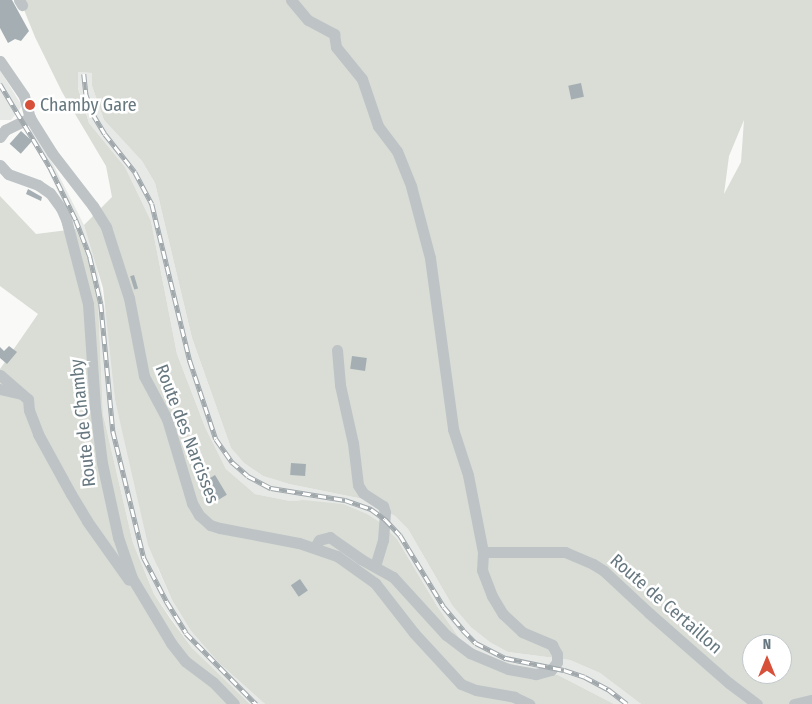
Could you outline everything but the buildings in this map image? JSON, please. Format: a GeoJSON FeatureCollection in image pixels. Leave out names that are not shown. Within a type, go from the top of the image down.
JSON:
{"type":"FeatureCollection","features":[{"type":"Feature","properties":{"kind":"street"},"geometry":{"type":"LineString","coordinates":[[290,0],[308,20],[334,34],[336,47],[362,79],[378,126],[397,151],[411,186],[434,281],[436,309],[453,429],[468,475],[483,552],[482,570],[492,596],[503,614],[517,628],[548,642],[556,651],[556,662],[548,672],[536,674],[508,669],[470,652],[446,635],[423,612],[399,583],[375,566],[330,538],[319,540],[316,547]]}},
{"type":"Feature","properties":{"kind":"street","name":"Route des Narcisses"},"geometry":{"type":"LineString","coordinates":[[0,61],[24,96],[30,118],[52,153],[93,206],[106,227],[129,298],[144,376],[167,419],[190,495],[199,516],[210,525],[316,547],[347,562],[375,583],[397,608],[414,633],[461,684],[476,690],[514,697],[529,704]]}},
{"type":"Feature","properties":{"kind":"street"},"geometry":{"type":"LineString","coordinates":[[2,131],[30,118]]}},
{"type":"Feature","properties":{"kind":"street","name":"Route de Chamby"},"geometry":{"type":"LineString","coordinates":[[0,166],[8,174],[38,185],[50,193],[61,208],[66,219],[88,304],[95,407],[102,463],[120,546],[136,588],[171,643],[186,661],[222,690],[234,704]]}},
{"type":"Feature","properties":{"kind":"street"},"geometry":{"type":"LineString","coordinates":[[337,350],[340,385],[352,435],[358,485],[363,493],[383,506],[385,512],[383,540],[375,566]]}},
{"type":"Feature","properties":{"kind":"street"},"geometry":{"type":"LineString","coordinates":[[0,375],[28,399],[29,410],[38,434],[83,514],[121,572],[136,588]]}},
{"type":"Feature","properties":{"kind":"street"},"geometry":{"type":"LineString","coordinates":[[0,389],[22,394]]}},
{"type":"Feature","properties":{"kind":"street","name":"Route de Certaillon"},"geometry":{"type":"LineString","coordinates":[[483,552],[566,552],[593,564],[604,571],[728,682],[758,704]]}},
{"type":"Feature","properties":{"kind":"street"},"geometry":{"type":"LineString","coordinates":[[794,704],[812,700]]}},
{"type":"Feature","properties":{"kind":"shaded area"},"geometry":{"type":"Polygon","coordinates":[[[20,0],[812,0],[812,704],[641,704],[600,673],[570,660],[508,652],[490,642],[471,627],[452,605],[408,529],[395,516],[363,499],[289,484],[263,476],[244,463],[231,448],[192,338],[155,183],[142,161],[104,120],[92,86],[92,73],[78,72],[78,88],[89,123],[125,167],[151,221],[177,354],[205,427],[226,469],[255,494],[290,501],[303,500],[343,504],[367,514],[378,521],[397,539],[437,606],[464,645],[477,654],[536,671],[558,675],[614,704],[265,704],[219,663],[191,631],[172,600],[148,545],[115,400],[103,288],[84,225],[112,197],[106,166],[62,92],[35,37],[20,0]],[[744,120],[729,156],[724,194],[741,162],[744,120]]]}},
{"type":"Feature","properties":{"kind":"shaded area"},"geometry":{"type":"Polygon","coordinates":[[[0,70],[22,106],[11,120],[0,120],[0,70]]]}},
{"type":"Feature","properties":{"kind":"shaded area"},"geometry":{"type":"Polygon","coordinates":[[[78,72],[92,73],[92,86],[104,120],[142,161],[155,183],[192,338],[231,448],[244,463],[263,476],[289,484],[363,499],[395,516],[408,529],[452,605],[508,652],[570,660],[600,673],[641,704],[614,704],[558,675],[510,666],[464,645],[437,606],[397,539],[303,500],[290,501],[255,494],[226,469],[205,427],[177,354],[151,221],[125,167],[89,123],[78,87],[78,72]]]}},
{"type":"Feature","properties":{"kind":"shaded area"},"geometry":{"type":"Polygon","coordinates":[[[24,128],[34,132],[53,164],[84,225],[95,258],[109,329],[115,400],[158,569],[172,600],[191,631],[219,663],[265,704],[250,704],[192,648],[154,594],[133,543],[103,414],[98,301],[88,259],[46,166],[24,128]]]}},
{"type":"Feature","properties":{"kind":"shaded area"},"geometry":{"type":"Polygon","coordinates":[[[0,196],[36,234],[76,229],[88,259],[98,301],[103,414],[133,543],[154,594],[170,618],[192,648],[250,704],[0,704],[0,369],[38,314],[0,286],[0,196]]]}},
{"type":"Feature","properties":{"kind":"railway"},"geometry":{"type":"LineString","coordinates":[[84,74],[86,94],[93,114],[105,134],[135,172],[152,204],[190,361],[216,439],[232,462],[248,476],[271,488],[345,500],[371,509],[385,519],[400,535],[444,607],[476,643],[506,658],[564,670],[585,677],[608,689],[627,704]]}},
{"type":"Feature","properties":{"kind":"railway"},"geometry":{"type":"LineString","coordinates":[[0,84],[51,169],[76,220],[90,257],[101,304],[113,431],[144,558],[186,633],[256,704]]}},
{"type":"Feature","properties":{"kind":"place","name":"Chamby Gare"},"geometry":{"type":"Point","coordinates":[30,105]}}]}
